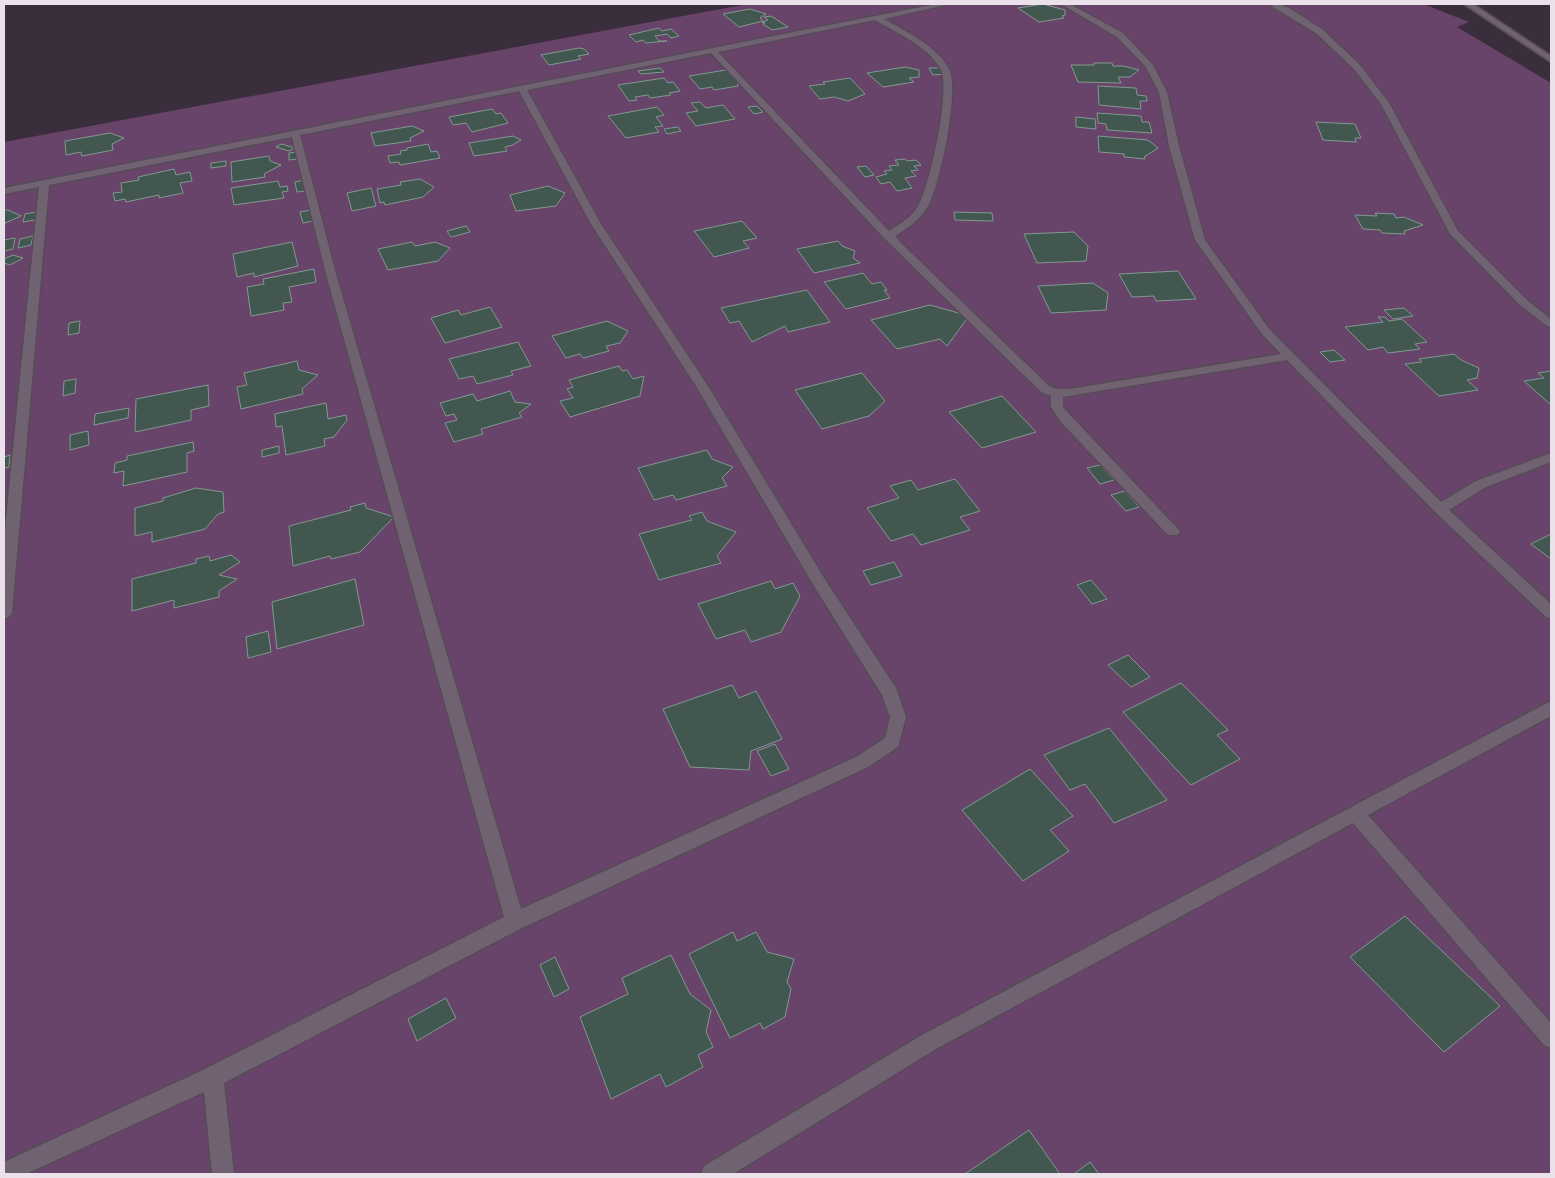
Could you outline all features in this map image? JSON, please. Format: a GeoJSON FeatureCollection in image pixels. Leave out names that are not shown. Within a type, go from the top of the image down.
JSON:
{"type":"FeatureCollection","features":[{"type":"Feature","properties":{"kind":"street"},"geometry":{"type":"LineString","coordinates":[[4,191],[946,4]]}},
{"type":"Feature","properties":{"kind":"street"},"geometry":{"type":"LineString","coordinates":[[1065,4],[1120,35],[1149,65],[1163,92],[1174,146],[1200,240],[1266,332],[1440,509],[1551,613]]}},
{"type":"Feature","properties":{"kind":"street"},"geometry":{"type":"LineString","coordinates":[[1272,4],[1286,10],[1319,31],[1357,67],[1386,103],[1454,232],[1524,303],[1551,324]]}},
{"type":"Feature","properties":{"kind":"street"},"geometry":{"type":"LineString","coordinates":[[1468,4],[1551,60]]}},
{"type":"Feature","properties":{"kind":"street"},"geometry":{"type":"LineString","coordinates":[[877,18],[928,51],[941,63],[948,75],[947,104],[935,169],[927,198],[916,216],[888,236]]}},
{"type":"Feature","properties":{"kind":"street"},"geometry":{"type":"LineString","coordinates":[[713,51],[888,236],[1045,389],[1057,395],[1290,356]]}},
{"type":"Feature","properties":{"kind":"street"},"geometry":{"type":"LineString","coordinates":[[4,1173],[213,1077],[515,921],[862,762],[892,742],[898,717],[890,693],[819,582],[702,386],[596,224],[522,88]]}},
{"type":"Feature","properties":{"kind":"street"},"geometry":{"type":"LineString","coordinates":[[296,132],[332,274],[515,921]]}},
{"type":"Feature","properties":{"kind":"street"},"geometry":{"type":"LineString","coordinates":[[4,613],[44,183]]}},
{"type":"Feature","properties":{"kind":"street"},"geometry":{"type":"LineString","coordinates":[[1057,395],[1057,407],[1064,418],[1173,531]]}},
{"type":"Feature","properties":{"kind":"street"},"geometry":{"type":"LineString","coordinates":[[1440,509],[1480,484],[1551,456]]}},
{"type":"Feature","properties":{"kind":"street"},"geometry":{"type":"LineString","coordinates":[[712,1174],[929,1042],[1551,708]]}},
{"type":"Feature","properties":{"kind":"street"},"geometry":{"type":"LineString","coordinates":[[1356,814],[1551,1038]]}},
{"type":"Feature","properties":{"kind":"street"},"geometry":{"type":"LineString","coordinates":[[213,1077],[223,1174]]}},
{"type":"Feature","properties":{"kind":"shaded area"},"geometry":{"type":"Polygon","coordinates":[[[748,4],[1423,4],[1469,22],[1457,27],[1551,83],[1551,1174],[4,1174],[4,142],[748,4]]]}},
{"type":"Feature","properties":{"kind":"building"},"geometry":{"type":"Polygon","coordinates":[[[1043,4],[1065,10],[1065,15],[1062,16],[1064,18],[1039,22],[1018,8],[1043,4]]]}},
{"type":"Feature","properties":{"kind":"building"},"geometry":{"type":"Polygon","coordinates":[[[750,9],[766,14],[760,18],[763,21],[739,27],[723,14],[750,9]]]}},
{"type":"Feature","properties":{"kind":"building"},"geometry":{"type":"Polygon","coordinates":[[[771,16],[788,27],[772,30],[763,24],[765,23],[762,22],[768,20],[764,17],[771,16]]]}},
{"type":"Feature","properties":{"kind":"building"},"geometry":{"type":"Polygon","coordinates":[[[659,28],[662,31],[671,29],[679,36],[671,38],[667,34],[655,36],[659,41],[667,41],[646,43],[643,40],[636,42],[629,35],[659,28]]]}},
{"type":"Feature","properties":{"kind":"building"},"geometry":{"type":"Polygon","coordinates":[[[579,48],[584,49],[589,54],[578,56],[581,59],[549,65],[541,55],[579,48]]]}},
{"type":"Feature","properties":{"kind":"building"},"geometry":{"type":"Polygon","coordinates":[[[1094,63],[1112,63],[1113,66],[1123,66],[1139,70],[1130,77],[1118,77],[1121,83],[1078,82],[1071,65],[1094,65],[1094,63]]]}},
{"type":"Feature","properties":{"kind":"building"},"geometry":{"type":"Polygon","coordinates":[[[905,67],[919,70],[919,77],[909,78],[914,82],[883,87],[867,73],[905,67]]]}},
{"type":"Feature","properties":{"kind":"building"},"geometry":{"type":"Polygon","coordinates":[[[660,68],[664,72],[641,74],[638,71],[660,68]]]}},
{"type":"Feature","properties":{"kind":"building"},"geometry":{"type":"Polygon","coordinates":[[[929,68],[941,68],[945,74],[933,75],[929,68]]]}},
{"type":"Feature","properties":{"kind":"building"},"geometry":{"type":"Polygon","coordinates":[[[726,70],[730,75],[737,78],[738,86],[714,90],[712,87],[700,89],[689,76],[726,70]]]}},
{"type":"Feature","properties":{"kind":"building"},"geometry":{"type":"Polygon","coordinates":[[[664,78],[668,83],[673,82],[680,91],[669,93],[671,95],[650,98],[648,95],[635,97],[637,100],[629,101],[618,85],[664,78]]]}},
{"type":"Feature","properties":{"kind":"building"},"geometry":{"type":"Polygon","coordinates":[[[850,78],[865,94],[848,101],[834,97],[820,99],[809,86],[825,84],[823,82],[850,78]]]}},
{"type":"Feature","properties":{"kind":"building"},"geometry":{"type":"Polygon","coordinates":[[[1098,86],[1136,88],[1137,95],[1146,96],[1147,101],[1140,101],[1141,109],[1099,105],[1098,86]]]}},
{"type":"Feature","properties":{"kind":"building"},"geometry":{"type":"Polygon","coordinates":[[[700,102],[706,108],[723,105],[735,119],[696,126],[686,113],[698,111],[691,103],[700,102]]]}},
{"type":"Feature","properties":{"kind":"building"},"geometry":{"type":"Polygon","coordinates":[[[757,106],[763,112],[754,114],[748,107],[757,106]]]}},
{"type":"Feature","properties":{"kind":"building"},"geometry":{"type":"Polygon","coordinates":[[[657,107],[664,115],[656,117],[663,126],[655,127],[659,132],[626,138],[608,116],[657,107]]]}},
{"type":"Feature","properties":{"kind":"building"},"geometry":{"type":"Polygon","coordinates":[[[492,109],[496,114],[501,113],[508,123],[472,132],[466,123],[453,125],[449,117],[492,109]]]}},
{"type":"Feature","properties":{"kind":"building"},"geometry":{"type":"Polygon","coordinates":[[[1097,113],[1141,116],[1142,122],[1149,122],[1152,133],[1107,130],[1106,124],[1098,123],[1097,113]]]}},
{"type":"Feature","properties":{"kind":"building"},"geometry":{"type":"Polygon","coordinates":[[[1076,117],[1095,119],[1096,129],[1076,127],[1076,117]]]}},
{"type":"Feature","properties":{"kind":"building"},"geometry":{"type":"Polygon","coordinates":[[[1316,122],[1355,124],[1361,138],[1355,138],[1356,142],[1323,140],[1316,122]]]}},
{"type":"Feature","properties":{"kind":"building"},"geometry":{"type":"Polygon","coordinates":[[[412,126],[424,131],[410,138],[411,141],[375,146],[371,133],[412,126]]]}},
{"type":"Feature","properties":{"kind":"building"},"geometry":{"type":"Polygon","coordinates":[[[678,127],[681,131],[667,134],[664,129],[678,127]]]}},
{"type":"Feature","properties":{"kind":"building"},"geometry":{"type":"Polygon","coordinates":[[[110,133],[124,138],[112,144],[113,150],[82,156],[81,152],[66,155],[65,141],[110,133]]]}},
{"type":"Feature","properties":{"kind":"building"},"geometry":{"type":"Polygon","coordinates":[[[513,136],[521,140],[505,147],[507,151],[474,156],[469,143],[513,136]]]}},
{"type":"Feature","properties":{"kind":"building"},"geometry":{"type":"Polygon","coordinates":[[[1098,136],[1148,140],[1158,148],[1144,157],[1145,159],[1124,157],[1124,154],[1099,152],[1098,136]]]}},
{"type":"Feature","properties":{"kind":"building"},"geometry":{"type":"Polygon","coordinates":[[[281,144],[295,148],[289,151],[276,147],[281,144]]]}},
{"type":"Feature","properties":{"kind":"building"},"geometry":{"type":"Polygon","coordinates":[[[428,144],[431,152],[437,151],[440,158],[400,165],[399,162],[390,163],[388,156],[401,154],[400,151],[407,150],[407,148],[428,144]]]}},
{"type":"Feature","properties":{"kind":"building"},"geometry":{"type":"Polygon","coordinates":[[[297,152],[298,159],[289,160],[289,153],[297,152]]]}},
{"type":"Feature","properties":{"kind":"building"},"geometry":{"type":"Polygon","coordinates":[[[269,156],[270,161],[281,165],[264,174],[265,177],[232,182],[231,162],[269,156]]]}},
{"type":"Feature","properties":{"kind":"building"},"geometry":{"type":"Polygon","coordinates":[[[905,159],[907,161],[916,160],[921,165],[914,166],[918,170],[911,171],[916,176],[905,178],[912,188],[897,191],[890,182],[881,184],[876,177],[887,174],[884,171],[892,170],[889,166],[899,165],[895,160],[905,159]]]}},
{"type":"Feature","properties":{"kind":"building"},"geometry":{"type":"Polygon","coordinates":[[[226,161],[226,166],[211,168],[211,163],[226,161]]]}},
{"type":"Feature","properties":{"kind":"building"},"geometry":{"type":"Polygon","coordinates":[[[866,166],[874,175],[865,177],[857,167],[866,166]]]}},
{"type":"Feature","properties":{"kind":"building"},"geometry":{"type":"Polygon","coordinates":[[[174,169],[176,175],[190,172],[192,181],[180,183],[183,193],[159,198],[159,195],[126,202],[125,199],[115,201],[113,193],[122,192],[121,183],[139,180],[138,177],[174,169]]]}},
{"type":"Feature","properties":{"kind":"building"},"geometry":{"type":"Polygon","coordinates":[[[420,179],[434,187],[423,197],[385,205],[384,202],[380,203],[377,189],[401,185],[400,182],[420,179]]]}},
{"type":"Feature","properties":{"kind":"building"},"geometry":{"type":"Polygon","coordinates":[[[304,180],[306,191],[297,192],[295,182],[304,180]]]}},
{"type":"Feature","properties":{"kind":"building"},"geometry":{"type":"Polygon","coordinates":[[[278,181],[280,187],[287,186],[288,191],[282,192],[284,198],[234,205],[231,188],[278,181]]]}},
{"type":"Feature","properties":{"kind":"building"},"geometry":{"type":"Polygon","coordinates":[[[548,186],[565,193],[556,206],[516,211],[510,195],[548,186]]]}},
{"type":"Feature","properties":{"kind":"building"},"geometry":{"type":"Polygon","coordinates":[[[371,188],[376,206],[352,211],[347,193],[371,188]]]}},
{"type":"Feature","properties":{"kind":"building"},"geometry":{"type":"Polygon","coordinates":[[[4,210],[21,216],[5,223],[4,230],[4,210]]]}},
{"type":"Feature","properties":{"kind":"building"},"geometry":{"type":"Polygon","coordinates":[[[311,210],[313,221],[303,223],[300,212],[311,210]]]}},
{"type":"Feature","properties":{"kind":"building"},"geometry":{"type":"Polygon","coordinates":[[[37,212],[35,220],[23,222],[25,214],[37,212]]]}},
{"type":"Feature","properties":{"kind":"building"},"geometry":{"type":"Polygon","coordinates":[[[954,212],[992,213],[993,221],[955,220],[954,212]]]}},
{"type":"Feature","properties":{"kind":"building"},"geometry":{"type":"Polygon","coordinates":[[[1375,213],[1394,214],[1396,218],[1404,217],[1423,225],[1404,231],[1405,234],[1382,233],[1380,230],[1363,229],[1355,215],[1377,216],[1375,213]]]}},
{"type":"Feature","properties":{"kind":"building"},"geometry":{"type":"Polygon","coordinates":[[[742,221],[757,238],[743,241],[749,248],[714,257],[694,231],[742,221]]]}},
{"type":"Feature","properties":{"kind":"building"},"geometry":{"type":"Polygon","coordinates":[[[466,226],[470,232],[451,237],[447,231],[466,226]]]}},
{"type":"Feature","properties":{"kind":"building"},"geometry":{"type":"Polygon","coordinates":[[[1074,232],[1088,246],[1086,261],[1037,263],[1024,234],[1074,232]]]}},
{"type":"Feature","properties":{"kind":"building"},"geometry":{"type":"Polygon","coordinates":[[[33,236],[31,245],[18,248],[20,239],[33,236]]]}},
{"type":"Feature","properties":{"kind":"building"},"geometry":{"type":"Polygon","coordinates":[[[15,238],[13,249],[4,251],[4,240],[15,238]]]}},
{"type":"Feature","properties":{"kind":"building"},"geometry":{"type":"Polygon","coordinates":[[[838,241],[842,246],[855,251],[853,258],[860,263],[814,273],[797,249],[838,241]]]}},
{"type":"Feature","properties":{"kind":"building"},"geometry":{"type":"Polygon","coordinates":[[[292,242],[298,266],[254,277],[254,273],[237,277],[233,254],[292,242]]]}},
{"type":"Feature","properties":{"kind":"building"},"geometry":{"type":"Polygon","coordinates":[[[412,242],[415,246],[435,242],[450,248],[438,261],[388,270],[378,249],[412,242]]]}},
{"type":"Feature","properties":{"kind":"building"},"geometry":{"type":"Polygon","coordinates":[[[13,255],[23,258],[10,265],[4,263],[4,259],[13,255]]]}},
{"type":"Feature","properties":{"kind":"building"},"geometry":{"type":"Polygon","coordinates":[[[314,269],[316,282],[289,287],[292,302],[283,303],[284,310],[251,316],[247,287],[264,284],[263,279],[314,269]]]}},
{"type":"Feature","properties":{"kind":"building"},"geometry":{"type":"Polygon","coordinates":[[[1178,271],[1196,299],[1156,301],[1154,296],[1132,297],[1119,274],[1178,271]]]}},
{"type":"Feature","properties":{"kind":"building"},"geometry":{"type":"Polygon","coordinates":[[[863,273],[872,284],[881,282],[890,298],[846,309],[824,282],[863,273]]]}},
{"type":"Feature","properties":{"kind":"building"},"geometry":{"type":"Polygon","coordinates":[[[1093,283],[1108,293],[1106,310],[1051,313],[1038,286],[1093,283]]]}},
{"type":"Feature","properties":{"kind":"building"},"geometry":{"type":"Polygon","coordinates":[[[807,290],[830,322],[788,332],[785,326],[752,342],[739,321],[730,323],[721,308],[807,290]]]}},
{"type":"Feature","properties":{"kind":"building"},"geometry":{"type":"Polygon","coordinates":[[[930,305],[969,316],[947,346],[940,339],[897,349],[871,320],[930,305]]]}},
{"type":"Feature","properties":{"kind":"building"},"geometry":{"type":"Polygon","coordinates":[[[490,307],[502,327],[445,343],[431,318],[458,310],[461,315],[490,307]]]}},
{"type":"Feature","properties":{"kind":"building"},"geometry":{"type":"Polygon","coordinates":[[[1404,308],[1413,316],[1393,319],[1384,310],[1404,308]]]}},
{"type":"Feature","properties":{"kind":"building"},"geometry":{"type":"Polygon","coordinates":[[[1378,317],[1385,317],[1389,321],[1402,319],[1427,342],[1415,344],[1420,349],[1388,353],[1383,347],[1368,350],[1345,327],[1383,322],[1378,317]]]}},
{"type":"Feature","properties":{"kind":"building"},"geometry":{"type":"Polygon","coordinates":[[[80,321],[79,333],[68,335],[69,323],[80,321]]]}},
{"type":"Feature","properties":{"kind":"building"},"geometry":{"type":"Polygon","coordinates":[[[607,321],[628,331],[620,343],[606,346],[609,351],[583,358],[580,354],[566,358],[552,336],[607,321]]]}},
{"type":"Feature","properties":{"kind":"building"},"geometry":{"type":"Polygon","coordinates":[[[518,342],[531,366],[511,371],[513,375],[477,384],[473,376],[459,379],[449,359],[518,342]]]}},
{"type":"Feature","properties":{"kind":"building"},"geometry":{"type":"Polygon","coordinates":[[[1334,350],[1345,360],[1330,362],[1320,352],[1334,350]]]}},
{"type":"Feature","properties":{"kind":"building"},"geometry":{"type":"Polygon","coordinates":[[[1454,354],[1461,360],[1479,368],[1477,378],[1467,380],[1478,390],[1439,396],[1405,364],[1422,362],[1419,359],[1454,354]]]}},
{"type":"Feature","properties":{"kind":"building"},"geometry":{"type":"Polygon","coordinates":[[[297,361],[299,370],[318,375],[302,389],[303,394],[241,409],[237,387],[247,385],[244,373],[297,361]]]}},
{"type":"Feature","properties":{"kind":"building"},"geometry":{"type":"Polygon","coordinates":[[[619,366],[622,371],[627,370],[633,379],[644,376],[640,396],[570,417],[560,401],[573,398],[567,389],[573,387],[569,380],[619,366]]]}},
{"type":"Feature","properties":{"kind":"building"},"geometry":{"type":"Polygon","coordinates":[[[1551,371],[1551,405],[1524,381],[1544,378],[1538,373],[1551,371]]]}},
{"type":"Feature","properties":{"kind":"building"},"geometry":{"type":"Polygon","coordinates":[[[862,373],[885,401],[869,416],[822,429],[795,390],[862,373]]]}},
{"type":"Feature","properties":{"kind":"building"},"geometry":{"type":"Polygon","coordinates":[[[76,379],[75,393],[63,396],[64,381],[76,379]]]}},
{"type":"Feature","properties":{"kind":"building"},"geometry":{"type":"Polygon","coordinates":[[[208,385],[209,406],[191,410],[191,420],[135,432],[136,399],[208,385]]]}},
{"type":"Feature","properties":{"kind":"building"},"geometry":{"type":"Polygon","coordinates":[[[510,391],[515,402],[531,404],[519,413],[522,417],[481,429],[483,434],[454,442],[445,423],[457,420],[454,414],[446,416],[440,403],[473,394],[477,401],[510,391]]]}},
{"type":"Feature","properties":{"kind":"building"},"geometry":{"type":"Polygon","coordinates":[[[1002,396],[1036,432],[982,448],[949,412],[1002,396]]]}},
{"type":"Feature","properties":{"kind":"building"},"geometry":{"type":"Polygon","coordinates":[[[326,403],[328,419],[346,415],[347,420],[334,437],[324,439],[325,446],[286,455],[282,426],[276,427],[275,414],[326,403]]]}},
{"type":"Feature","properties":{"kind":"building"},"geometry":{"type":"Polygon","coordinates":[[[129,408],[128,418],[94,425],[95,414],[129,408]]]}},
{"type":"Feature","properties":{"kind":"building"},"geometry":{"type":"Polygon","coordinates":[[[88,431],[89,445],[70,450],[70,435],[88,431]]]}},
{"type":"Feature","properties":{"kind":"building"},"geometry":{"type":"Polygon","coordinates":[[[193,442],[194,451],[187,453],[187,472],[123,486],[124,471],[114,473],[115,463],[127,460],[127,456],[193,442]]]}},
{"type":"Feature","properties":{"kind":"building"},"geometry":{"type":"Polygon","coordinates":[[[279,446],[279,453],[262,457],[262,450],[279,446]]]}},
{"type":"Feature","properties":{"kind":"building"},"geometry":{"type":"Polygon","coordinates":[[[707,450],[712,459],[733,467],[722,478],[727,486],[676,500],[673,495],[654,500],[638,468],[707,450]]]}},
{"type":"Feature","properties":{"kind":"building"},"geometry":{"type":"Polygon","coordinates":[[[10,455],[9,467],[4,468],[4,457],[10,455]]]}},
{"type":"Feature","properties":{"kind":"building"},"geometry":{"type":"Polygon","coordinates":[[[1100,465],[1114,480],[1100,484],[1087,468],[1100,465]]]}},
{"type":"Feature","properties":{"kind":"building"},"geometry":{"type":"Polygon","coordinates":[[[955,479],[980,511],[960,517],[970,530],[921,545],[913,534],[891,541],[867,508],[899,498],[890,486],[911,480],[918,490],[955,479]]]}},
{"type":"Feature","properties":{"kind":"building"},"geometry":{"type":"Polygon","coordinates":[[[196,488],[223,492],[224,512],[218,514],[205,529],[152,542],[152,532],[135,536],[135,508],[163,501],[163,498],[196,488]]]}},
{"type":"Feature","properties":{"kind":"building"},"geometry":{"type":"Polygon","coordinates":[[[1125,491],[1139,507],[1126,511],[1111,495],[1125,491]]]}},
{"type":"Feature","properties":{"kind":"building"},"geometry":{"type":"Polygon","coordinates":[[[365,503],[366,508],[394,517],[360,552],[331,559],[330,556],[293,566],[289,526],[351,510],[350,507],[365,503]]]}},
{"type":"Feature","properties":{"kind":"building"},"geometry":{"type":"Polygon","coordinates":[[[702,512],[707,521],[736,532],[717,556],[721,563],[659,580],[639,534],[692,520],[689,516],[702,512]]]}},
{"type":"Feature","properties":{"kind":"building"},"geometry":{"type":"Polygon","coordinates":[[[1551,534],[1551,559],[1531,544],[1551,534]]]}},
{"type":"Feature","properties":{"kind":"building"},"geometry":{"type":"Polygon","coordinates":[[[231,555],[240,562],[219,575],[237,579],[219,591],[219,597],[174,608],[174,600],[132,611],[132,579],[196,563],[196,559],[209,556],[210,561],[231,555]]]}},
{"type":"Feature","properties":{"kind":"building"},"geometry":{"type":"Polygon","coordinates":[[[894,562],[902,576],[871,585],[863,571],[894,562]]]}},
{"type":"Feature","properties":{"kind":"building"},"geometry":{"type":"Polygon","coordinates":[[[355,579],[364,625],[277,649],[272,602],[355,579]]]}},
{"type":"Feature","properties":{"kind":"building"},"geometry":{"type":"Polygon","coordinates":[[[1091,580],[1107,599],[1092,604],[1077,585],[1091,580]]]}},
{"type":"Feature","properties":{"kind":"building"},"geometry":{"type":"Polygon","coordinates":[[[771,581],[775,589],[793,583],[800,596],[781,632],[751,642],[745,630],[716,639],[698,604],[771,581]]]}},
{"type":"Feature","properties":{"kind":"building"},"geometry":{"type":"Polygon","coordinates":[[[268,631],[271,652],[248,658],[246,637],[268,631]]]}},
{"type":"Feature","properties":{"kind":"building"},"geometry":{"type":"Polygon","coordinates":[[[1128,655],[1150,677],[1131,687],[1108,665],[1128,655]]]}},
{"type":"Feature","properties":{"kind":"building"},"geometry":{"type":"Polygon","coordinates":[[[1181,683],[1228,730],[1217,735],[1240,759],[1191,785],[1123,712],[1181,683]]]}},
{"type":"Feature","properties":{"kind":"building"},"geometry":{"type":"Polygon","coordinates":[[[732,685],[739,698],[756,691],[782,739],[751,751],[749,770],[690,767],[663,709],[732,685]]]}},
{"type":"Feature","properties":{"kind":"building"},"geometry":{"type":"Polygon","coordinates":[[[1109,728],[1167,800],[1114,823],[1085,784],[1070,790],[1044,755],[1109,728]]]}},
{"type":"Feature","properties":{"kind":"building"},"geometry":{"type":"Polygon","coordinates":[[[775,744],[789,769],[771,776],[757,751],[775,744]]]}},
{"type":"Feature","properties":{"kind":"building"},"geometry":{"type":"Polygon","coordinates":[[[1030,769],[1073,816],[1050,830],[1069,851],[1023,881],[962,810],[1030,769]]]}},
{"type":"Feature","properties":{"kind":"building"},"geometry":{"type":"Polygon","coordinates":[[[1405,916],[1500,1006],[1444,1052],[1350,957],[1405,916]]]}},
{"type":"Feature","properties":{"kind":"building"},"geometry":{"type":"Polygon","coordinates":[[[733,932],[737,941],[756,932],[767,952],[794,959],[787,982],[791,989],[785,1017],[763,1029],[760,1023],[730,1038],[689,954],[733,932]]]}},
{"type":"Feature","properties":{"kind":"building"},"geometry":{"type":"Polygon","coordinates":[[[671,955],[690,994],[711,1010],[706,1032],[713,1047],[698,1055],[703,1067],[666,1087],[660,1074],[611,1099],[580,1017],[628,994],[622,978],[671,955]]]}},
{"type":"Feature","properties":{"kind":"building"},"geometry":{"type":"Polygon","coordinates":[[[555,957],[569,989],[554,997],[540,965],[555,957]]]}},
{"type":"Feature","properties":{"kind":"building"},"geometry":{"type":"Polygon","coordinates":[[[446,998],[456,1018],[417,1041],[408,1019],[446,998]]]}},
{"type":"Feature","properties":{"kind":"building"},"geometry":{"type":"Polygon","coordinates":[[[1029,1130],[1060,1174],[965,1174],[1029,1130]]]}},
{"type":"Feature","properties":{"kind":"building"},"geometry":{"type":"Polygon","coordinates":[[[1090,1162],[1099,1174],[1074,1174],[1090,1162]]]}}]}
